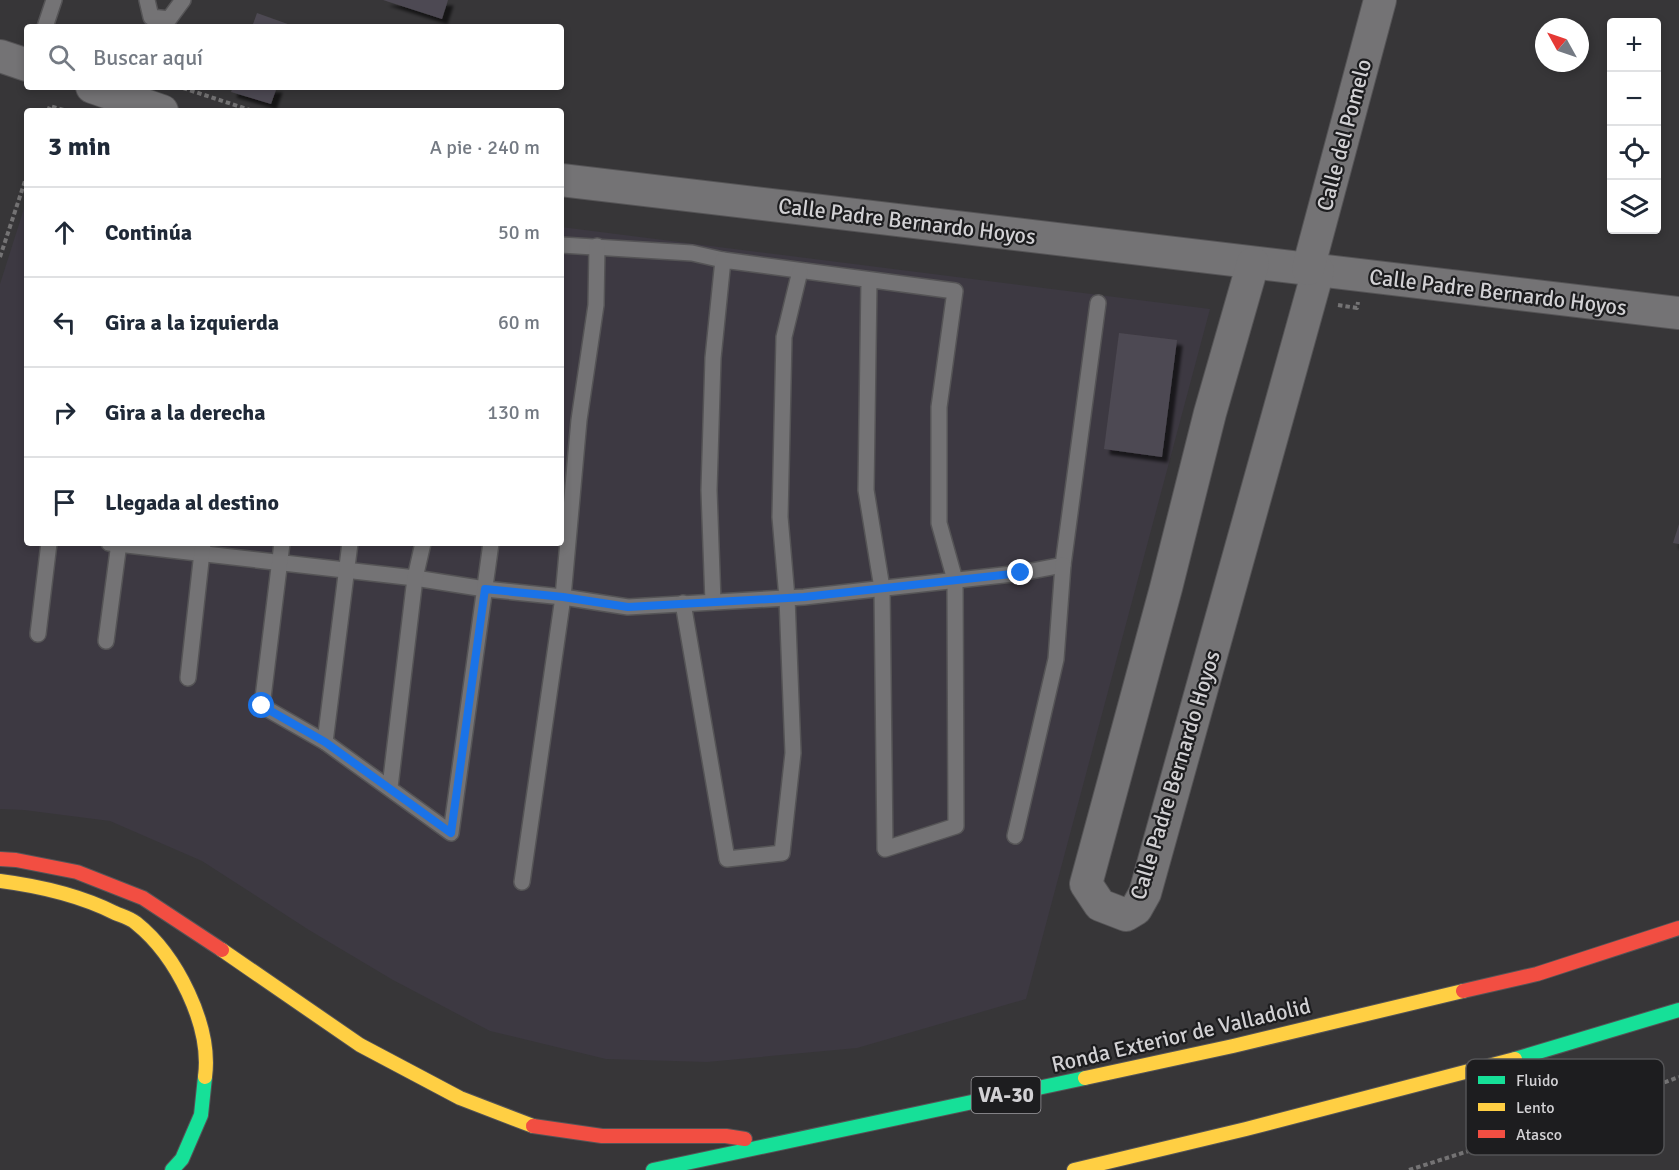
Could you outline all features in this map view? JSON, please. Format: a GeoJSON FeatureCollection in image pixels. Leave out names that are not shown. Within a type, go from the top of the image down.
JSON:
{"type":"FeatureCollection","features":[{"type":"Feature","properties":{"kind":"highway"},"geometry":{"type":"LineString","coordinates":[[0,859],[77,872],[143,898],[360,1045],[460,1098],[530,1125],[602,1136],[726,1136],[780,1143]]}},
{"type":"Feature","properties":{"kind":"highway"},"geometry":{"type":"LineString","coordinates":[[0,881],[91,901],[126,917],[135,922],[173,963],[197,1011],[207,1064],[201,1115],[182,1159],[172,1170]]}},
{"type":"Feature","properties":{"kind":"highway","name":"Ronda Exterior de Valladolid"},"geometry":{"type":"LineString","coordinates":[[652,1170],[1233,1046],[1537,974],[1679,928]]}},
{"type":"Feature","properties":{"kind":"highway"},"geometry":{"type":"LineString","coordinates":[[1514,1059],[1581,1041],[1679,1010]]}},
{"type":"Feature","properties":{"kind":"highway"},"geometry":{"type":"LineString","coordinates":[[1074,1170],[1131,1158],[1466,1072]]}},
{"type":"Feature","properties":{"kind":"street","name":"Calle del Pomelo"},"geometry":{"type":"LineString","coordinates":[[1313,270],[1380,0]]}},
{"type":"Feature","properties":{"kind":"street"},"geometry":{"type":"LineString","coordinates":[[0,56],[24,64]]}},
{"type":"Feature","properties":{"kind":"street"},"geometry":{"type":"LineString","coordinates":[[101,90],[153,108]]}},
{"type":"Feature","properties":{"kind":"street","name":"Calle Padre Bernardo Hoyos"},"geometry":{"type":"LineString","coordinates":[[564,180],[1679,314]]}},
{"type":"Feature","properties":{"kind":"street","name":"Calle Padre Bernardo Hoyos"},"geometry":{"type":"LineString","coordinates":[[1253,263],[1210,413],[1163,599],[1086,884],[1100,905],[1126,915],[1136,909],[1145,892],[1313,270]]}},
{"type":"Feature","properties":{"kind":"lane"},"geometry":{"type":"LineString","coordinates":[[46,24],[54,0]]}},
{"type":"Feature","properties":{"kind":"lane"},"geometry":{"type":"LineString","coordinates":[[147,0],[151,17],[169,19],[183,0]]}},
{"type":"Feature","properties":{"kind":"lane"},"geometry":{"type":"LineString","coordinates":[[564,245],[692,252],[723,260],[955,291],[939,407],[939,523],[955,580],[956,826],[885,849],[882,588],[866,490],[869,280]]}},
{"type":"Feature","properties":{"kind":"lane"},"geometry":{"type":"LineString","coordinates":[[522,882],[563,597],[579,420],[596,305],[597,246]]}},
{"type":"Feature","properties":{"kind":"lane"},"geometry":{"type":"LineString","coordinates":[[713,602],[710,490],[713,358],[723,260]]}},
{"type":"Feature","properties":{"kind":"lane"},"geometry":{"type":"LineString","coordinates":[[683,603],[727,860],[782,853],[793,753],[787,598],[780,517],[784,337],[800,271]]}},
{"type":"Feature","properties":{"kind":"lane"},"geometry":{"type":"LineString","coordinates":[[1015,836],[1056,659],[1063,565],[1098,303]]}},
{"type":"Feature","properties":{"kind":"lane"},"geometry":{"type":"LineString","coordinates":[[38,634],[49,546]]}},
{"type":"Feature","properties":{"kind":"lane"},"geometry":{"type":"LineString","coordinates":[[106,641],[115,546]]}},
{"type":"Feature","properties":{"kind":"lane"},"geometry":{"type":"LineString","coordinates":[[159,546],[203,548],[280,564],[415,578],[628,607],[787,598],[1021,573],[1063,565]]}},
{"type":"Feature","properties":{"kind":"lane"},"geometry":{"type":"LineString","coordinates":[[282,546],[262,706],[325,742],[451,833],[491,546]]}},
{"type":"Feature","properties":{"kind":"lane"},"geometry":{"type":"LineString","coordinates":[[325,742],[350,546]]}},
{"type":"Feature","properties":{"kind":"lane"},"geometry":{"type":"LineString","coordinates":[[390,787],[415,578],[422,546]]}},
{"type":"Feature","properties":{"kind":"lane"},"geometry":{"type":"LineString","coordinates":[[188,678],[203,548]]}},
{"type":"Feature","properties":{"kind":"path"},"geometry":{"type":"LineString","coordinates":[[188,90],[244,108]]}},
{"type":"Feature","properties":{"kind":"path"},"geometry":{"type":"LineString","coordinates":[[0,257],[24,184]]}},
{"type":"Feature","properties":{"kind":"path"},"geometry":{"type":"LineString","coordinates":[[1664,1082],[1679,1077]]}},
{"type":"Feature","properties":{"kind":"path"},"geometry":{"type":"LineString","coordinates":[[1409,1170],[1466,1152]]}},
{"type":"Feature","properties":{"kind":"shaded area"},"geometry":{"type":"Polygon","coordinates":[[[24,208],[24,546],[564,546],[564,227],[1210,309],[1026,999],[857,1048],[707,1062],[606,1059],[490,1031],[393,980],[309,930],[202,861],[110,821],[0,809],[0,284],[24,208]]]}},
{"type":"Feature","properties":{"kind":"building"},"geometry":{"type":"Polygon","coordinates":[[[383,0],[448,0],[442,19],[383,0]]]}},
{"type":"Feature","properties":{"kind":"building"},"geometry":{"type":"Polygon","coordinates":[[[257,13],[288,24],[253,24],[257,13]]]}},
{"type":"Feature","properties":{"kind":"building"},"geometry":{"type":"Polygon","coordinates":[[[232,90],[276,90],[271,104],[231,92],[232,90]]]}},
{"type":"Feature","properties":{"kind":"building"},"geometry":{"type":"Polygon","coordinates":[[[1119,333],[1177,340],[1162,457],[1104,449],[1119,333]]]}},
{"type":"Feature","properties":{"kind":"building"},"geometry":{"type":"Polygon","coordinates":[[[1679,524],[1679,544],[1673,543],[1679,524]]]}},
{"type":"Feature","properties":{"kind":"traffic: fast"},"geometry":{"type":"LineString","coordinates":[[1515,1059],[1679,1010]]}},
{"type":"Feature","properties":{"kind":"traffic: fast"},"geometry":{"type":"LineString","coordinates":[[172,1170],[182,1159],[201,1115],[205,1077]]}},
{"type":"Feature","properties":{"kind":"traffic: fast"},"geometry":{"type":"LineString","coordinates":[[653,1170],[1085,1078]]}},
{"type":"Feature","properties":{"kind":"traffic: slow"},"geometry":{"type":"LineString","coordinates":[[0,881],[44,889],[87,901],[131,920],[151,937],[177,972],[197,1014],[206,1057],[205,1077]]}},
{"type":"Feature","properties":{"kind":"traffic: slow"},"geometry":{"type":"LineString","coordinates":[[222,950],[360,1045],[460,1098],[533,1126]]}},
{"type":"Feature","properties":{"kind":"traffic: slow"},"geometry":{"type":"LineString","coordinates":[[1085,1078],[1233,1046],[1463,991]]}},
{"type":"Feature","properties":{"kind":"traffic: slow"},"geometry":{"type":"LineString","coordinates":[[1074,1170],[1246,1129],[1466,1072]]}},
{"type":"Feature","properties":{"kind":"traffic: jam"},"geometry":{"type":"LineString","coordinates":[[0,859],[77,872],[143,898],[222,950]]}},
{"type":"Feature","properties":{"kind":"traffic: jam"},"geometry":{"type":"LineString","coordinates":[[1463,991],[1537,974],[1679,928]]}},
{"type":"Feature","properties":{"kind":"traffic: jam"},"geometry":{"type":"LineString","coordinates":[[533,1126],[602,1136],[726,1136],[745,1139]]}},
{"type":"Feature","properties":{"kind":"route"},"geometry":{"type":"LineString","coordinates":[[262,706],[325,742],[451,833],[485,589],[563,597],[628,607],[804,597],[1021,573]]}}]}
